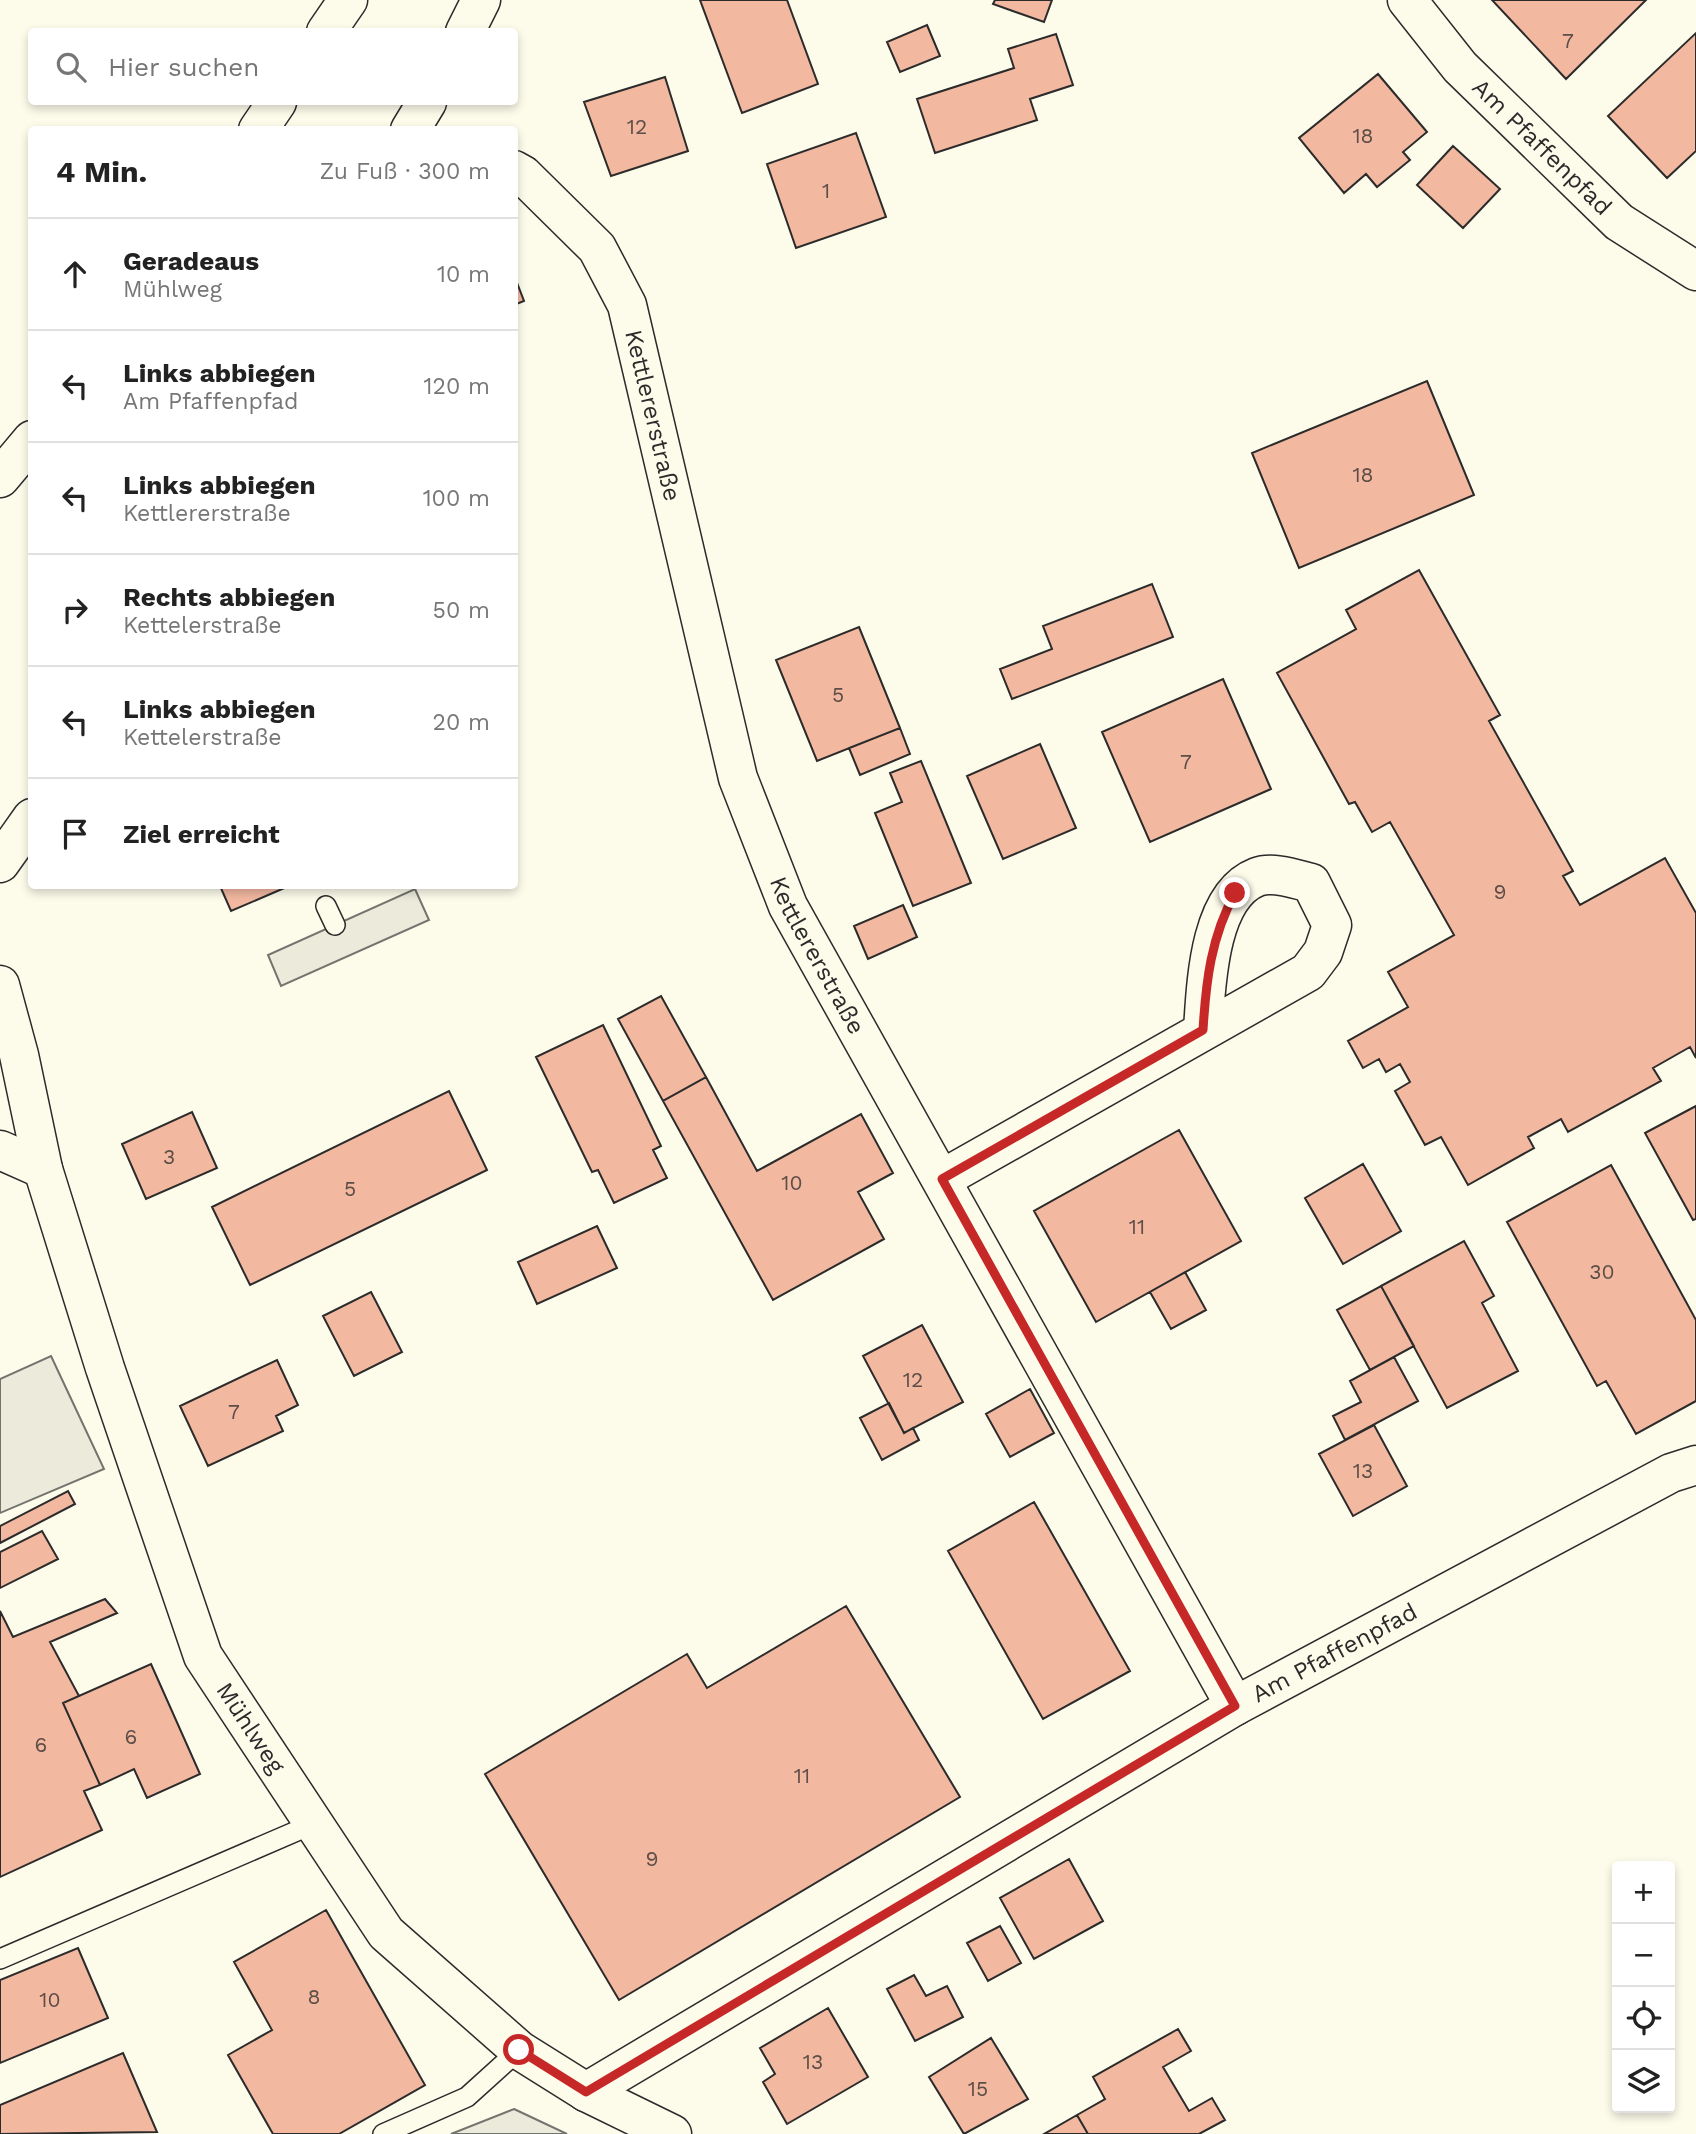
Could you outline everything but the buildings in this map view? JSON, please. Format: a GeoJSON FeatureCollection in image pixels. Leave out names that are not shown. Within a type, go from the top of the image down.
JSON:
{"type":"FeatureCollection","features":[{"type":"Feature","properties":{"kind":"street"},"geometry":{"type":"LineString","coordinates":[[329,28],[348,0]]}},
{"type":"Feature","properties":{"kind":"street"},"geometry":{"type":"LineString","coordinates":[[466,28],[481,0]]}},
{"type":"Feature","properties":{"kind":"street","name":"Am Pfaffenpfad"},"geometry":{"type":"LineString","coordinates":[[1406,0],[1460,67],[1619,222],[1696,271]]}},
{"type":"Feature","properties":{"kind":"street"},"geometry":{"type":"LineString","coordinates":[[261,126],[275,105]]}},
{"type":"Feature","properties":{"kind":"street","name":"Kettlererstraße"},"geometry":{"type":"LineString","coordinates":[[518,174],[597,248],[627,305],[738,778],[788,906],[876,1069],[942,1179],[1235,1706]]}},
{"type":"Feature","properties":{"kind":"street"},"geometry":{"type":"LineString","coordinates":[[0,478],[28,445]]}},
{"type":"Feature","properties":{"kind":"street"},"geometry":{"type":"LineString","coordinates":[[0,863],[28,824]]}},
{"type":"Feature","properties":{"kind":"street","name":"Mühlweg"},"geometry":{"type":"LineString","coordinates":[[0,985],[19,1055],[43,1169],[105,1368],[203,1656],[386,1933],[519,2050],[586,2092],[672,2134]]}},
{"type":"Feature","properties":{"kind":"street"},"geometry":{"type":"LineString","coordinates":[[942,1179],[1203,1030]]}},
{"type":"Feature","properties":{"kind":"street"},"geometry":{"type":"LineString","coordinates":[[0,1150],[43,1169]]}},
{"type":"Feature","properties":{"kind":"street","name":"Am Pfaffenpfad"},"geometry":{"type":"LineString","coordinates":[[586,2092],[1235,1706],[1671,1474],[1696,1465]]}},
{"type":"Feature","properties":{"kind":"lane"},"geometry":{"type":"LineString","coordinates":[[326,906],[335,925]]}},
{"type":"Feature","properties":{"kind":"lane"},"geometry":{"type":"LineString","coordinates":[[0,1959],[313,1824]]}},
{"type":"Feature","properties":{"kind":"lane"},"geometry":{"type":"LineString","coordinates":[[383,2134],[467,2097],[519,2050]]}},
{"type":"Feature","properties":{"kind":"shaded area"},"geometry":{"type":"Polygon","coordinates":[[[415,889],[429,920],[281,986],[268,955],[415,889]]]}},
{"type":"Feature","properties":{"kind":"shaded area"},"geometry":{"type":"Polygon","coordinates":[[[51,1356],[104,1469],[0,1513],[0,1379],[51,1356]]]}},
{"type":"Feature","properties":{"kind":"shaded area"},"geometry":{"type":"Polygon","coordinates":[[[514,2109],[567,2134],[451,2134],[514,2109]]]}},
{"type":"Feature","properties":{"kind":"route"},"geometry":{"type":"LineString","coordinates":[[519,2050],[586,2092],[1235,1706],[942,1179],[1203,1030],[1211,951],[1221,918],[1235,893]]}}]}
